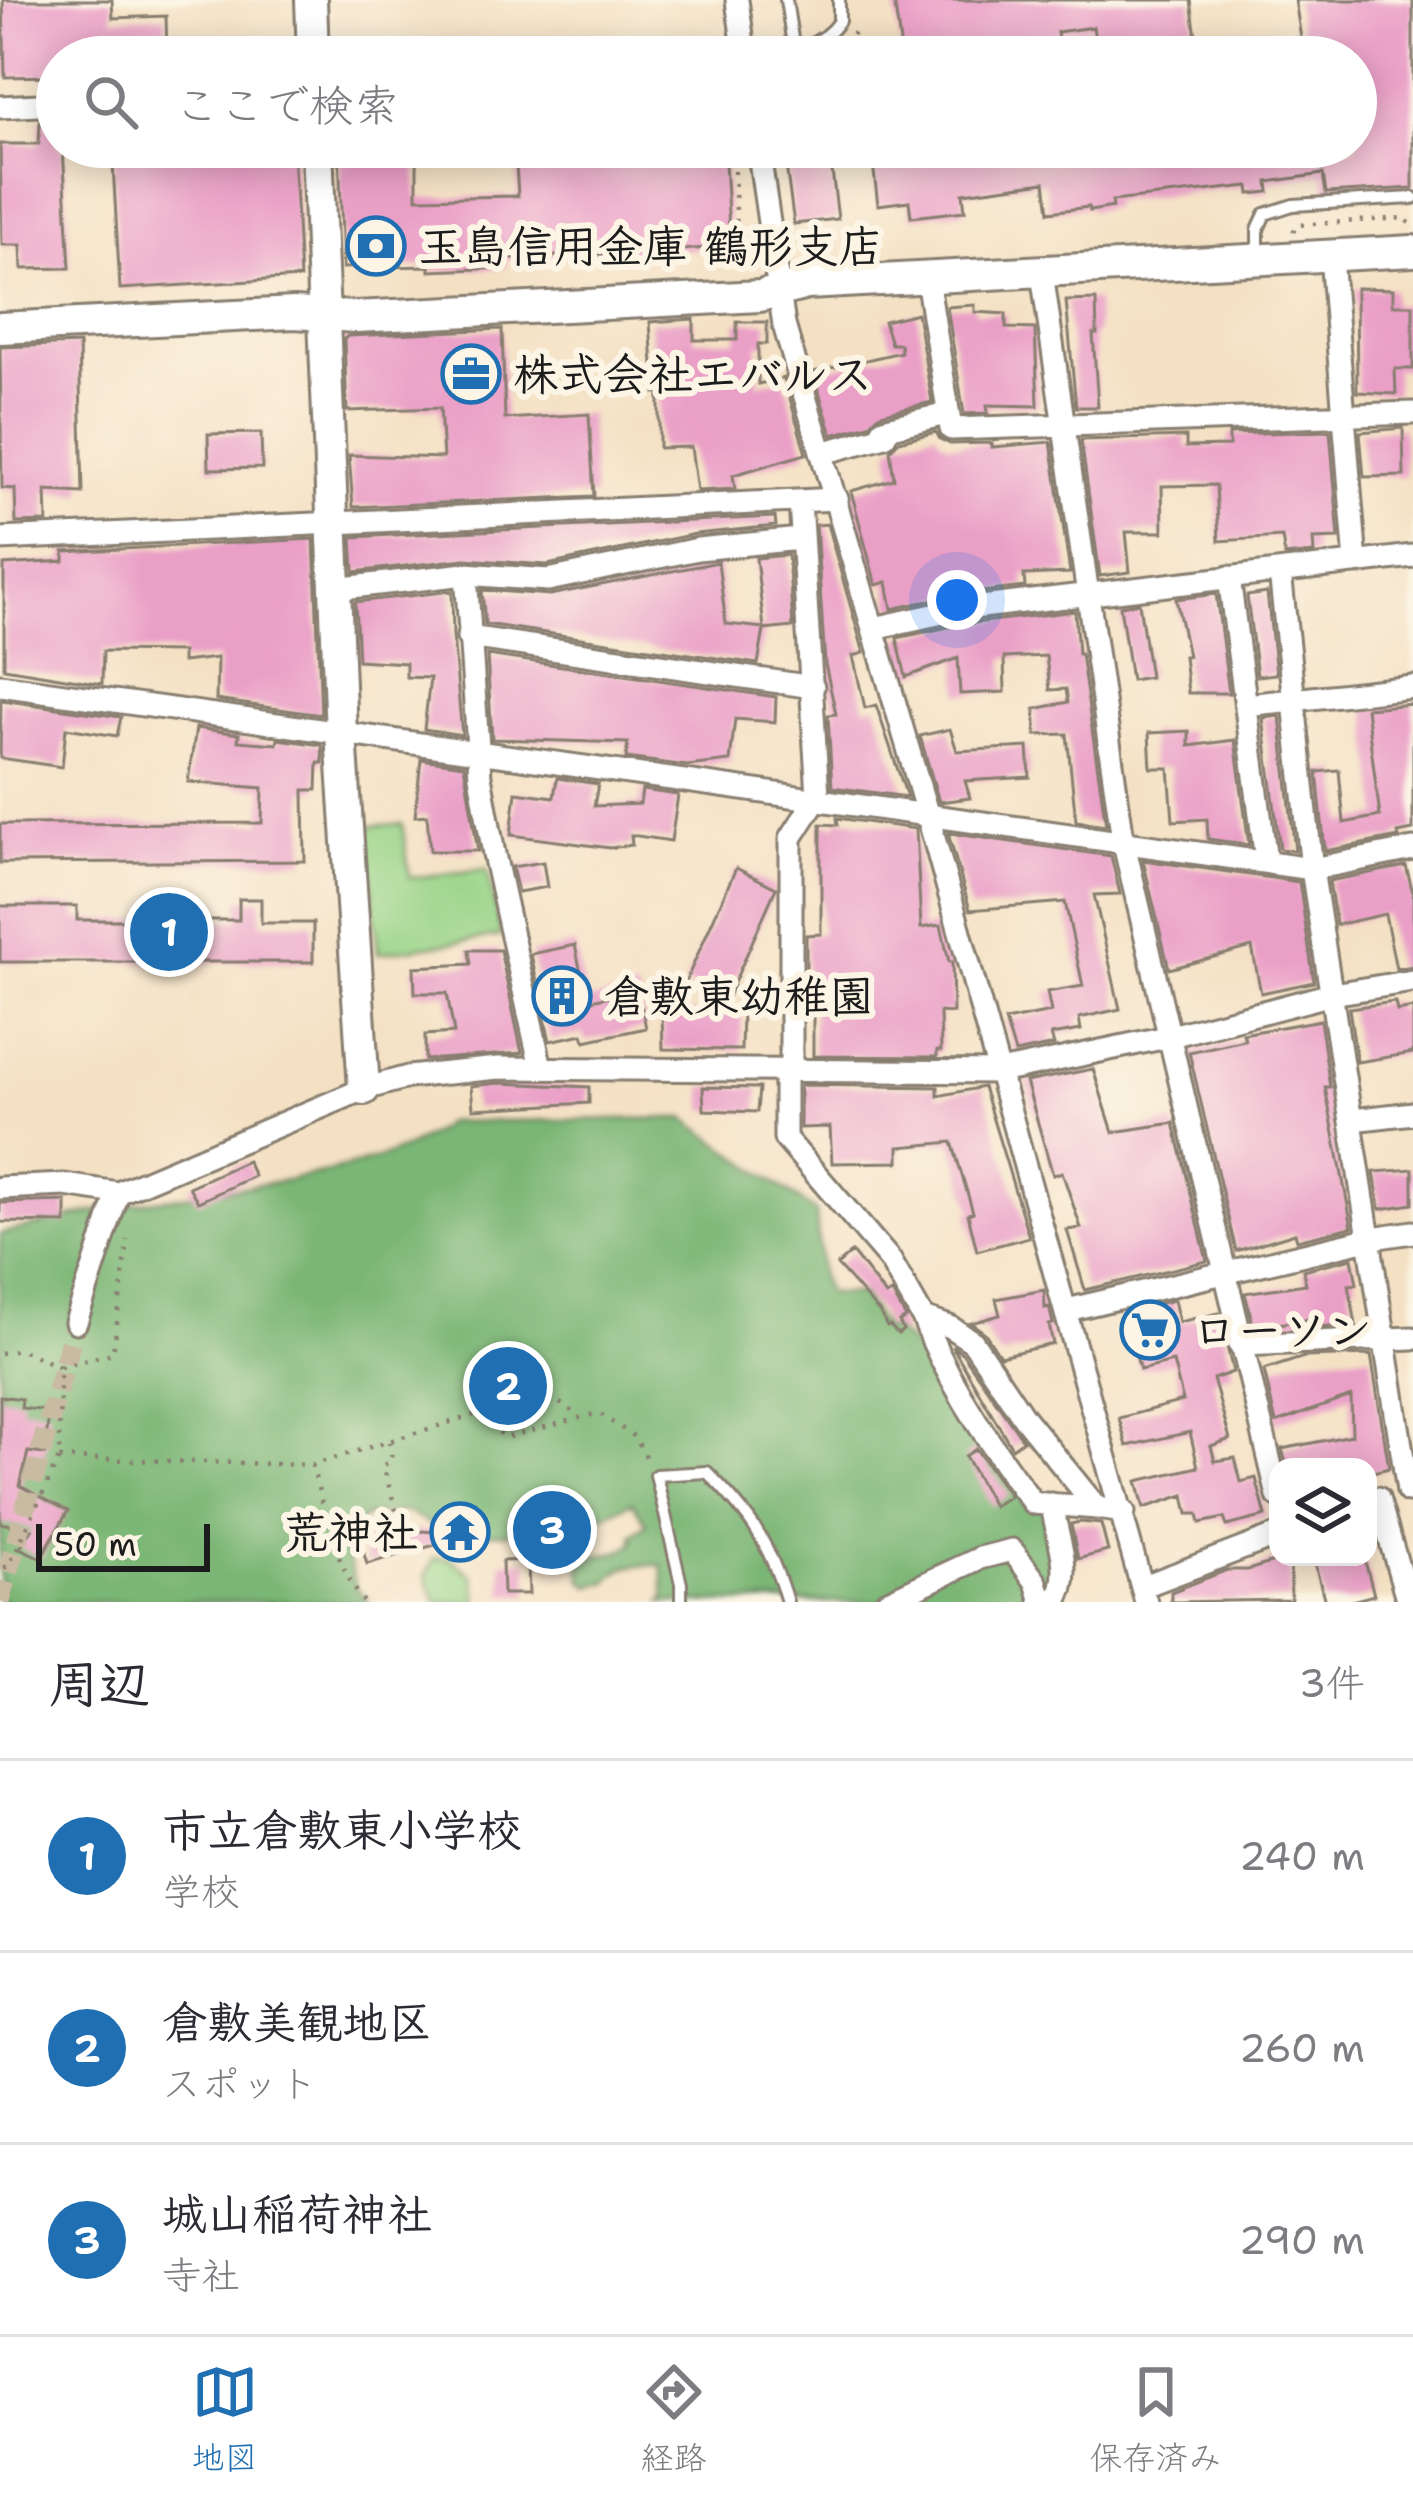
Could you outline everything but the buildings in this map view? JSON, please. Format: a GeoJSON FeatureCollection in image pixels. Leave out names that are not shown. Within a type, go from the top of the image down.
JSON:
{"type":"FeatureCollection","features":[{"type":"Feature","properties":{"kind":"street"},"geometry":{"type":"LineString","coordinates":[[311,0],[312,36]]}},
{"type":"Feature","properties":{"kind":"street"},"geometry":{"type":"LineString","coordinates":[[736,0],[742,36]]}},
{"type":"Feature","properties":{"kind":"street"},"geometry":{"type":"LineString","coordinates":[[0,107],[36,105]]}},
{"type":"Feature","properties":{"kind":"street"},"geometry":{"type":"LineString","coordinates":[[318,168],[341,734],[364,1089]]}},
{"type":"Feature","properties":{"kind":"street"},"geometry":{"type":"LineString","coordinates":[[761,168],[784,325],[927,814],[1145,1594],[1269,1539]]}},
{"type":"Feature","properties":{"kind":"street"},"geometry":{"type":"LineString","coordinates":[[0,328],[760,296],[807,284],[1413,251]]}},
{"type":"Feature","properties":{"kind":"street"},"geometry":{"type":"LineString","coordinates":[[1331,257],[1356,563]]}},
{"type":"Feature","properties":{"kind":"street"},"geometry":{"type":"LineString","coordinates":[[1042,273],[1124,839],[1269,1460]]}},
{"type":"Feature","properties":{"kind":"street"},"geometry":{"type":"LineString","coordinates":[[927,278],[951,428],[1413,413]]}},
{"type":"Feature","properties":{"kind":"street"},"geometry":{"type":"LineString","coordinates":[[823,453],[885,436],[883,428],[946,414]]}},
{"type":"Feature","properties":{"kind":"street"},"geometry":{"type":"LineString","coordinates":[[0,539],[837,499]]}},
{"type":"Feature","properties":{"kind":"street"},"geometry":{"type":"LineString","coordinates":[[800,501],[818,796],[791,838],[785,1138],[890,1260],[1004,1464],[1033,1503],[1124,1512]]}},
{"type":"Feature","properties":{"kind":"street"},"geometry":{"type":"LineString","coordinates":[[334,589],[466,574],[548,580],[698,549],[800,538]]}},
{"type":"Feature","properties":{"kind":"street"},"geometry":{"type":"LineString","coordinates":[[874,628],[956,610],[1087,592],[1413,556]]}},
{"type":"Feature","properties":{"kind":"street"},"geometry":{"type":"LineString","coordinates":[[1280,572],[1312,869],[1410,1491],[1377,1499]]}},
{"type":"Feature","properties":{"kind":"street"},"geometry":{"type":"LineString","coordinates":[[466,574],[478,753],[494,854],[541,1068]]}},
{"type":"Feature","properties":{"kind":"street"},"geometry":{"type":"LineString","coordinates":[[1229,577],[1266,861]]}},
{"type":"Feature","properties":{"kind":"street"},"geometry":{"type":"LineString","coordinates":[[468,637],[812,687]]}},
{"type":"Feature","properties":{"kind":"street"},"geometry":{"type":"LineString","coordinates":[[0,685],[818,796],[1312,869],[1413,849]]}},
{"type":"Feature","properties":{"kind":"street"},"geometry":{"type":"LineString","coordinates":[[1246,705],[1413,687]]}},
{"type":"Feature","properties":{"kind":"street"},"geometry":{"type":"LineString","coordinates":[[0,1188],[65,1185],[123,1190],[364,1089],[455,1072],[541,1068],[1000,1072],[1332,994],[1413,981]]}},
{"type":"Feature","properties":{"kind":"street"},"geometry":{"type":"LineString","coordinates":[[1353,1120],[1413,1113]]}},
{"type":"Feature","properties":{"kind":"street"},"geometry":{"type":"LineString","coordinates":[[76,1322],[123,1190]]}},
{"type":"Feature","properties":{"kind":"street"},"geometry":{"type":"LineString","coordinates":[[1067,1310],[1413,1232]]}},
{"type":"Feature","properties":{"kind":"street"},"geometry":{"type":"LineString","coordinates":[[923,1318],[973,1342],[1024,1418],[1097,1508]]}},
{"type":"Feature","properties":{"kind":"street"},"geometry":{"type":"LineString","coordinates":[[1240,1345],[1413,1338]]}},
{"type":"Feature","properties":{"kind":"street"},"geometry":{"type":"LineString","coordinates":[[1052,1504],[1066,1571],[1065,1587],[1055,1602]]}},
{"type":"Feature","properties":{"kind":"street"},"geometry":{"type":"LineString","coordinates":[[1377,1512],[1408,1602]]}},
{"type":"Feature","properties":{"kind":"street"},"geometry":{"type":"LineString","coordinates":[[886,1602],[980,1558],[1012,1550],[1036,1582],[1042,1602]]}},
{"type":"Feature","properties":{"kind":"lane"},"geometry":{"type":"LineString","coordinates":[[786,0],[792,36]]}},
{"type":"Feature","properties":{"kind":"lane"},"geometry":{"type":"LineString","coordinates":[[826,36],[839,21],[839,0]]}},
{"type":"Feature","properties":{"kind":"lane"},"geometry":{"type":"LineString","coordinates":[[1258,261],[1258,230],[1265,214],[1293,205],[1413,198]]}},
{"type":"Feature","properties":{"kind":"lane"},"geometry":{"type":"LineString","coordinates":[[681,1602],[656,1475],[707,1472],[740,1505],[772,1552],[787,1602]]}},
{"type":"Feature","properties":{"kind":"path"},"geometry":{"type":"LineString","coordinates":[[734,168],[738,254],[756,254]]}},
{"type":"Feature","properties":{"kind":"path"},"geometry":{"type":"LineString","coordinates":[[1286,242],[1297,225],[1404,218],[1413,226]]}},
{"type":"Feature","properties":{"kind":"path"},"geometry":{"type":"LineString","coordinates":[[0,1353],[21,1350],[60,1367],[112,1353],[128,1267],[123,1190]]}},
{"type":"Feature","properties":{"kind":"path"},"geometry":{"type":"LineString","coordinates":[[0,1569],[9,1566],[58,1458],[60,1367]]}},
{"type":"Feature","properties":{"kind":"path"},"geometry":{"type":"LineString","coordinates":[[58,1458],[312,1465],[549,1396],[582,1417]]}},
{"type":"Feature","properties":{"kind":"path"},"geometry":{"type":"LineString","coordinates":[[480,1413],[505,1438],[598,1413],[635,1437],[656,1475]]}},
{"type":"Feature","properties":{"kind":"path"},"geometry":{"type":"LineString","coordinates":[[389,1442],[392,1459],[383,1466],[399,1520]]}},
{"type":"Feature","properties":{"kind":"path"},"geometry":{"type":"LineString","coordinates":[[312,1465],[326,1521],[354,1590],[364,1602]]}},
{"type":"Feature","properties":{"kind":"green space"},"geometry":{"type":"Polygon","coordinates":[[[402,824],[410,878],[487,869],[501,936],[378,953],[367,826],[402,824]]]}},
{"type":"Feature","properties":{"kind":"green space"},"geometry":{"type":"Polygon","coordinates":[[[684,1118],[816,1212],[821,1278],[827,1294],[860,1294],[885,1330],[894,1329],[911,1345],[923,1348],[1027,1506],[1048,1509],[1062,1602],[661,1602],[665,1599],[662,1565],[625,1568],[608,1582],[590,1586],[582,1580],[580,1564],[626,1548],[633,1543],[633,1534],[647,1524],[632,1502],[603,1516],[531,1519],[530,1532],[449,1535],[405,1511],[367,1516],[341,1537],[356,1588],[369,1602],[0,1602],[0,1234],[127,1205],[342,1168],[419,1141],[446,1122],[684,1118]]]}},
{"type":"Feature","properties":{"kind":"green space"},"geometry":{"type":"Polygon","coordinates":[[[434,1558],[451,1559],[473,1576],[478,1602],[436,1602],[426,1575],[434,1558]]]}},
{"type":"Feature","properties":{"kind":"tunnel"},"geometry":{"type":"LineString","coordinates":[[0,1602],[76,1322]]}},
{"type":"Feature","properties":{"kind":"place","name":"玉島信用金庫 鶴形支店"},"geometry":{"type":"Point","coordinates":[376,246]}},
{"type":"Feature","properties":{"kind":"place","name":"株式会社エバルス"},"geometry":{"type":"Point","coordinates":[471,374]}},
{"type":"Feature","properties":{"kind":"place","name":"市立倉敷東小学校"},"geometry":{"type":"Point","coordinates":[169,932]}},
{"type":"Feature","properties":{"kind":"place","name":"倉敷東幼稚園"},"geometry":{"type":"Point","coordinates":[562,996]}},
{"type":"Feature","properties":{"kind":"place","name":"ローソン"},"geometry":{"type":"Point","coordinates":[1150,1330]}},
{"type":"Feature","properties":{"kind":"place","name":"倉敷美観地区"},"geometry":{"type":"Point","coordinates":[508,1386]}},
{"type":"Feature","properties":{"kind":"place","name":"城山稲荷神社"},"geometry":{"type":"Point","coordinates":[552,1530]}},
{"type":"Feature","properties":{"kind":"place","name":"荒神社"},"geometry":{"type":"Point","coordinates":[460,1532]}}]}
